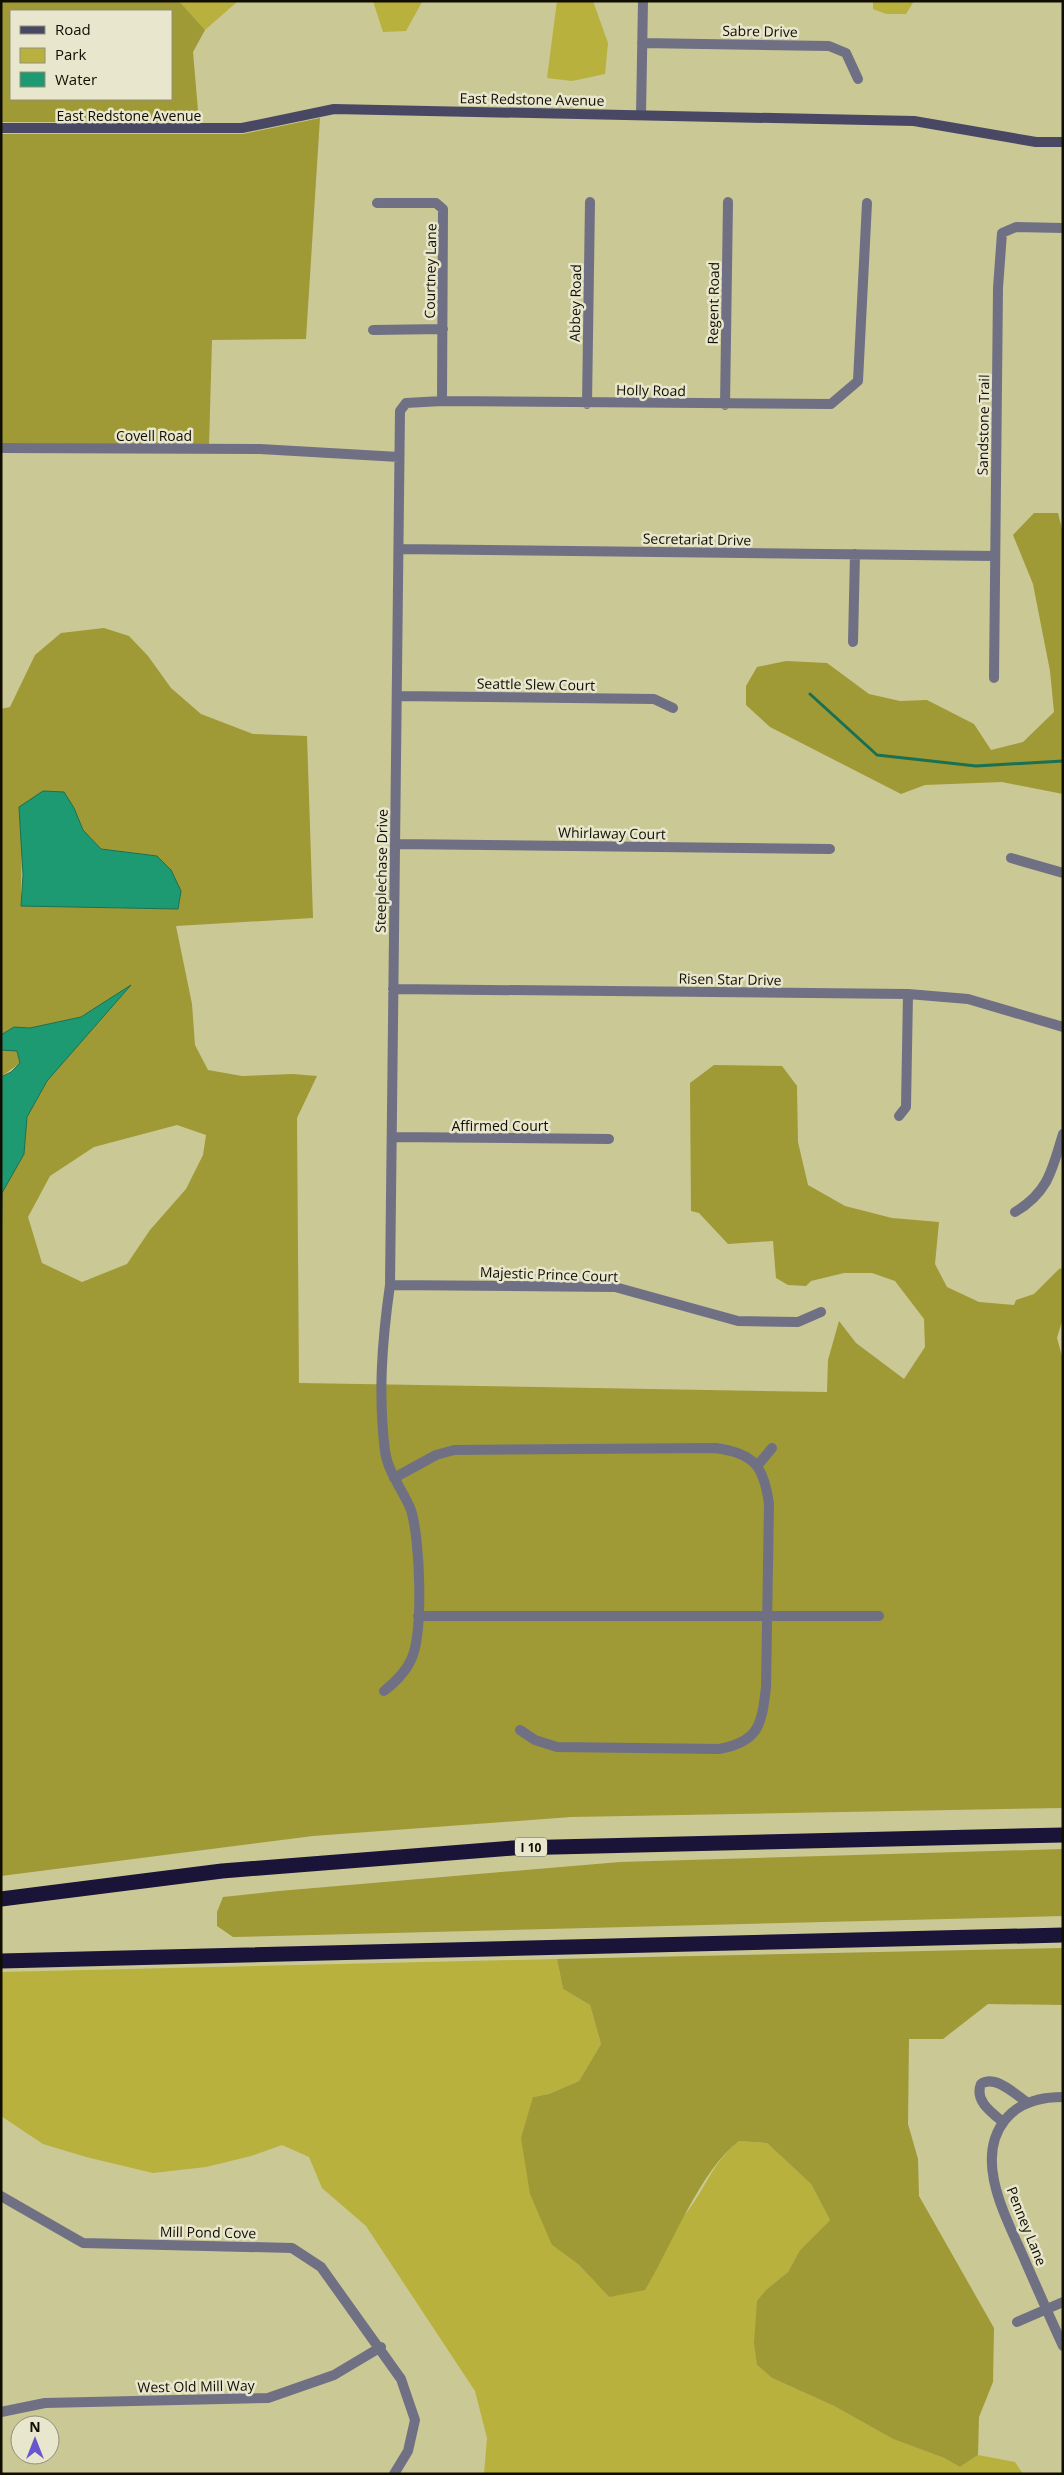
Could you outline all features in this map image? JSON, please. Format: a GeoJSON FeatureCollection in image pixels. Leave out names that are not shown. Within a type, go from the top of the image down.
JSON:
{"type":"FeatureCollection","features":[{"type":"Feature","properties":{"kind":"highway","name":"I 10"},"geometry":{"type":"LineString","coordinates":[[1,1899],[249,1869],[513,1848],[1063,1835]]}},
{"type":"Feature","properties":{"kind":"highway"},"geometry":{"type":"LineString","coordinates":[[1,1961],[1063,1935]]}},
{"type":"Feature","properties":{"kind":"street"},"geometry":{"type":"LineString","coordinates":[[641,115],[643,1]]}},
{"type":"Feature","properties":{"kind":"street","name":"Sabre Drive"},"geometry":{"type":"LineString","coordinates":[[642,43],[829,46],[846,53],[858,79]]}},
{"type":"Feature","properties":{"kind":"street","name":"East Redstone Avenue"},"geometry":{"type":"LineString","coordinates":[[1,128],[242,128],[334,109],[914,121],[1036,142],[1063,142]]}},
{"type":"Feature","properties":{"kind":"street","name":"Abbey Road"},"geometry":{"type":"LineString","coordinates":[[588,404],[590,202]]}},
{"type":"Feature","properties":{"kind":"street","name":"Regent Road"},"geometry":{"type":"LineString","coordinates":[[725,405],[728,202]]}},
{"type":"Feature","properties":{"kind":"street","name":"Courtney Lane"},"geometry":{"type":"LineString","coordinates":[[377,203],[436,203],[443,209],[442,402]]}},
{"type":"Feature","properties":{"kind":"street","name":"Holly Road"},"geometry":{"type":"LineString","coordinates":[[399,457],[400,411],[406,403],[831,404],[858,381],[867,203]]}},
{"type":"Feature","properties":{"kind":"street","name":"Sandstone Trail"},"geometry":{"type":"LineString","coordinates":[[994,678],[998,288],[1002,233],[1016,227],[1063,228]]}},
{"type":"Feature","properties":{"kind":"street"},"geometry":{"type":"LineString","coordinates":[[373,330],[443,329]]}},
{"type":"Feature","properties":{"kind":"street","name":"Covell Road"},"geometry":{"type":"LineString","coordinates":[[1,448],[260,449],[399,457]]}},
{"type":"Feature","properties":{"kind":"street","name":"Steeplechase Drive"},"geometry":{"type":"LineString","coordinates":[[384,1691],[403,1674],[412,1660],[416,1645],[418,1616],[417,1537],[410,1510],[394,1478],[386,1454],[381,1414],[382,1345],[390,1285],[399,457]]}},
{"type":"Feature","properties":{"kind":"street","name":"Secretariat Drive"},"geometry":{"type":"LineString","coordinates":[[399,549],[995,556]]}},
{"type":"Feature","properties":{"kind":"street"},"geometry":{"type":"LineString","coordinates":[[853,642],[855,554]]}},
{"type":"Feature","properties":{"kind":"street","name":"Seattle Slew Court"},"geometry":{"type":"LineString","coordinates":[[397,696],[654,699],[673,708]]}},
{"type":"Feature","properties":{"kind":"street","name":"Whirlaway Court"},"geometry":{"type":"LineString","coordinates":[[395,844],[830,849]]}},
{"type":"Feature","properties":{"kind":"street"},"geometry":{"type":"LineString","coordinates":[[1011,858],[1063,874]]}},
{"type":"Feature","properties":{"kind":"street","name":"Risen Star Drive"},"geometry":{"type":"LineString","coordinates":[[393,988],[908,994],[968,999],[1063,1027]]}},
{"type":"Feature","properties":{"kind":"street"},"geometry":{"type":"LineString","coordinates":[[899,1116],[906,1107],[908,994]]}},
{"type":"Feature","properties":{"kind":"street"},"geometry":{"type":"LineString","coordinates":[[1015,1212],[1036,1198],[1044,1188],[1050,1177],[1063,1134]]}},
{"type":"Feature","properties":{"kind":"street","name":"Affirmed Court"},"geometry":{"type":"LineString","coordinates":[[392,1138],[608,1139]]}},
{"type":"Feature","properties":{"kind":"street","name":"Majestic Prince Court"},"geometry":{"type":"LineString","coordinates":[[390,1285],[615,1287],[738,1321],[798,1322],[821,1312]]}},
{"type":"Feature","properties":{"kind":"street"},"geometry":{"type":"LineString","coordinates":[[394,1478],[436,1455],[454,1450],[715,1448],[734,1450],[758,1465],[766,1480],[769,1504],[764,1713],[760,1726],[752,1736],[737,1746],[718,1749],[557,1747],[535,1740],[520,1730]]}},
{"type":"Feature","properties":{"kind":"street"},"geometry":{"type":"LineString","coordinates":[[758,1465],[772,1448]]}},
{"type":"Feature","properties":{"kind":"street"},"geometry":{"type":"LineString","coordinates":[[418,1616],[879,1616]]}},
{"type":"Feature","properties":{"kind":"street"},"geometry":{"type":"LineString","coordinates":[[1003,2122],[982,2102],[979,2089],[981,2084],[996,2081],[1028,2103]]}},
{"type":"Feature","properties":{"kind":"street","name":"Penney Lane"},"geometry":{"type":"LineString","coordinates":[[1063,2098],[1046,2098],[1028,2103],[1015,2110],[1003,2122],[992,2147],[994,2176],[999,2198],[1063,2346]]}},
{"type":"Feature","properties":{"kind":"street","name":"Mill Pond Cove"},"geometry":{"type":"LineString","coordinates":[[1,2196],[83,2243],[292,2248],[322,2267],[401,2379],[415,2420],[408,2451],[394,2474]]}},
{"type":"Feature","properties":{"kind":"street"},"geometry":{"type":"LineString","coordinates":[[1017,2322],[1063,2302]]}},
{"type":"Feature","properties":{"kind":"street","name":"West Old Mill Way"},"geometry":{"type":"LineString","coordinates":[[1,2412],[45,2404],[268,2398],[334,2375],[380,2347]]}},
{"type":"Feature","properties":{"kind":"green space"},"geometry":{"type":"Polygon","coordinates":[[[179,1],[238,1],[205,30],[179,1]]]}},
{"type":"Feature","properties":{"kind":"green space"},"geometry":{"type":"Polygon","coordinates":[[[373,1],[422,2],[406,31],[383,32],[373,1]]]}},
{"type":"Feature","properties":{"kind":"green space"},"geometry":{"type":"Polygon","coordinates":[[[557,1],[593,1],[608,43],[605,74],[572,81],[547,78],[557,1]]]}},
{"type":"Feature","properties":{"kind":"green space"},"geometry":{"type":"Polygon","coordinates":[[[873,1],[914,1],[906,14],[886,14],[873,9],[873,1]]]}},
{"type":"Feature","properties":{"kind":"green space"},"geometry":{"type":"Polygon","coordinates":[[[557,1959],[563,1989],[590,2005],[601,2044],[579,2081],[549,2094],[533,2097],[552,2245],[579,2265],[609,2297],[687,2212],[716,2166],[730,2149],[739,2141],[767,2143],[811,2184],[830,2220],[800,2250],[788,2272],[767,2289],[757,2365],[772,2378],[834,2406],[893,2439],[944,2458],[960,2467],[978,2455],[1015,2462],[1023,2474],[484,2474],[487,2438],[475,2391],[366,2226],[322,2188],[309,2157],[282,2145],[251,2156],[206,2167],[153,2173],[86,2157],[43,2144],[1,2116],[1,1972],[557,1959]]]}},
{"type":"Feature","properties":{"kind":"shaded area"},"geometry":{"type":"Polygon","coordinates":[[[1,1],[179,1],[205,30],[193,52],[199,122],[1,122],[1,1]]]}},
{"type":"Feature","properties":{"kind":"shaded area"},"geometry":{"type":"Polygon","coordinates":[[[320,118],[306,339],[212,340],[209,446],[1,443],[1,134],[243,134],[320,118]]]}},
{"type":"Feature","properties":{"kind":"shaded area"},"geometry":{"type":"Polygon","coordinates":[[[1034,513],[1058,513],[1063,533],[1063,794],[1002,782],[925,785],[901,794],[770,727],[746,705],[746,686],[757,667],[786,661],[827,663],[869,694],[900,701],[927,700],[974,724],[991,750],[1023,742],[1054,712],[1050,671],[1033,584],[1013,535],[1034,513]]]}},
{"type":"Feature","properties":{"kind":"shaded area"},"geometry":{"type":"Polygon","coordinates":[[[104,628],[129,636],[148,656],[171,688],[201,714],[253,734],[307,736],[313,918],[176,926],[192,1004],[195,1045],[208,1070],[242,1076],[293,1074],[317,1076],[297,1118],[299,1383],[827,1392],[828,1360],[839,1321],[856,1343],[904,1379],[925,1347],[924,1319],[895,1281],[872,1273],[844,1273],[811,1281],[806,1286],[788,1285],[776,1278],[773,1241],[728,1244],[699,1213],[691,1211],[690,1083],[714,1065],[782,1066],[797,1086],[798,1142],[808,1185],[845,1206],[892,1218],[939,1222],[935,1264],[947,1287],[979,1302],[1014,1305],[1016,1300],[1034,1294],[1059,1269],[1063,1268],[1063,1318],[1057,1338],[1063,1360],[1063,1808],[571,1817],[313,1836],[1,1876],[2,1193],[24,1154],[27,1117],[47,1081],[129,987],[81,1017],[30,1028],[14,1027],[1,1035],[1,709],[10,707],[35,655],[61,633],[104,628]],[[19,807],[22,834],[21,905],[178,909],[181,891],[157,856],[101,849],[83,830],[74,808],[19,807]],[[177,1125],[94,1147],[50,1176],[28,1217],[42,1263],[82,1282],[127,1264],[150,1230],[186,1189],[203,1155],[206,1135],[177,1125]]]}},
{"type":"Feature","properties":{"kind":"shaded area"},"geometry":{"type":"Polygon","coordinates":[[[1,1050],[17,1050],[20,1063],[1,1077],[1,1050]]]}},
{"type":"Feature","properties":{"kind":"shaded area"},"geometry":{"type":"Polygon","coordinates":[[[1063,1849],[1063,1916],[233,1937],[217,1926],[217,1912],[223,1897],[279,1891],[620,1862],[1063,1849]]]}},
{"type":"Feature","properties":{"kind":"shaded area"},"geometry":{"type":"Polygon","coordinates":[[[1063,1948],[1063,2005],[988,2004],[943,2039],[909,2039],[908,2124],[918,2159],[919,2196],[994,2328],[993,2382],[979,2417],[978,2455],[960,2467],[944,2458],[893,2439],[834,2406],[772,2378],[757,2365],[754,2343],[757,2301],[767,2289],[788,2272],[800,2250],[830,2220],[811,2184],[767,2143],[739,2141],[725,2154],[712,2170],[687,2210],[645,2290],[609,2297],[579,2265],[552,2245],[530,2194],[521,2138],[533,2097],[549,2094],[579,2081],[601,2044],[590,2005],[563,1989],[557,1959],[1063,1948]]]}},
{"type":"Feature","properties":{"kind":"water"},"geometry":{"type":"Polygon","coordinates":[[[43,791],[64,792],[74,808],[83,830],[101,849],[157,856],[171,870],[181,891],[178,909],[21,906],[23,875],[19,807],[43,791]]]}},
{"type":"Feature","properties":{"kind":"water"},"geometry":{"type":"Polygon","coordinates":[[[131,985],[47,1081],[27,1117],[24,1154],[2,1193],[1,1259],[1,1077],[11,1072],[20,1063],[17,1051],[1,1050],[1,1035],[14,1027],[30,1028],[81,1017],[131,985]]]}},
{"type":"Feature","properties":{"kind":"waterway"},"geometry":{"type":"LineString","coordinates":[[810,694],[877,755],[976,766],[1063,761]]}}]}
